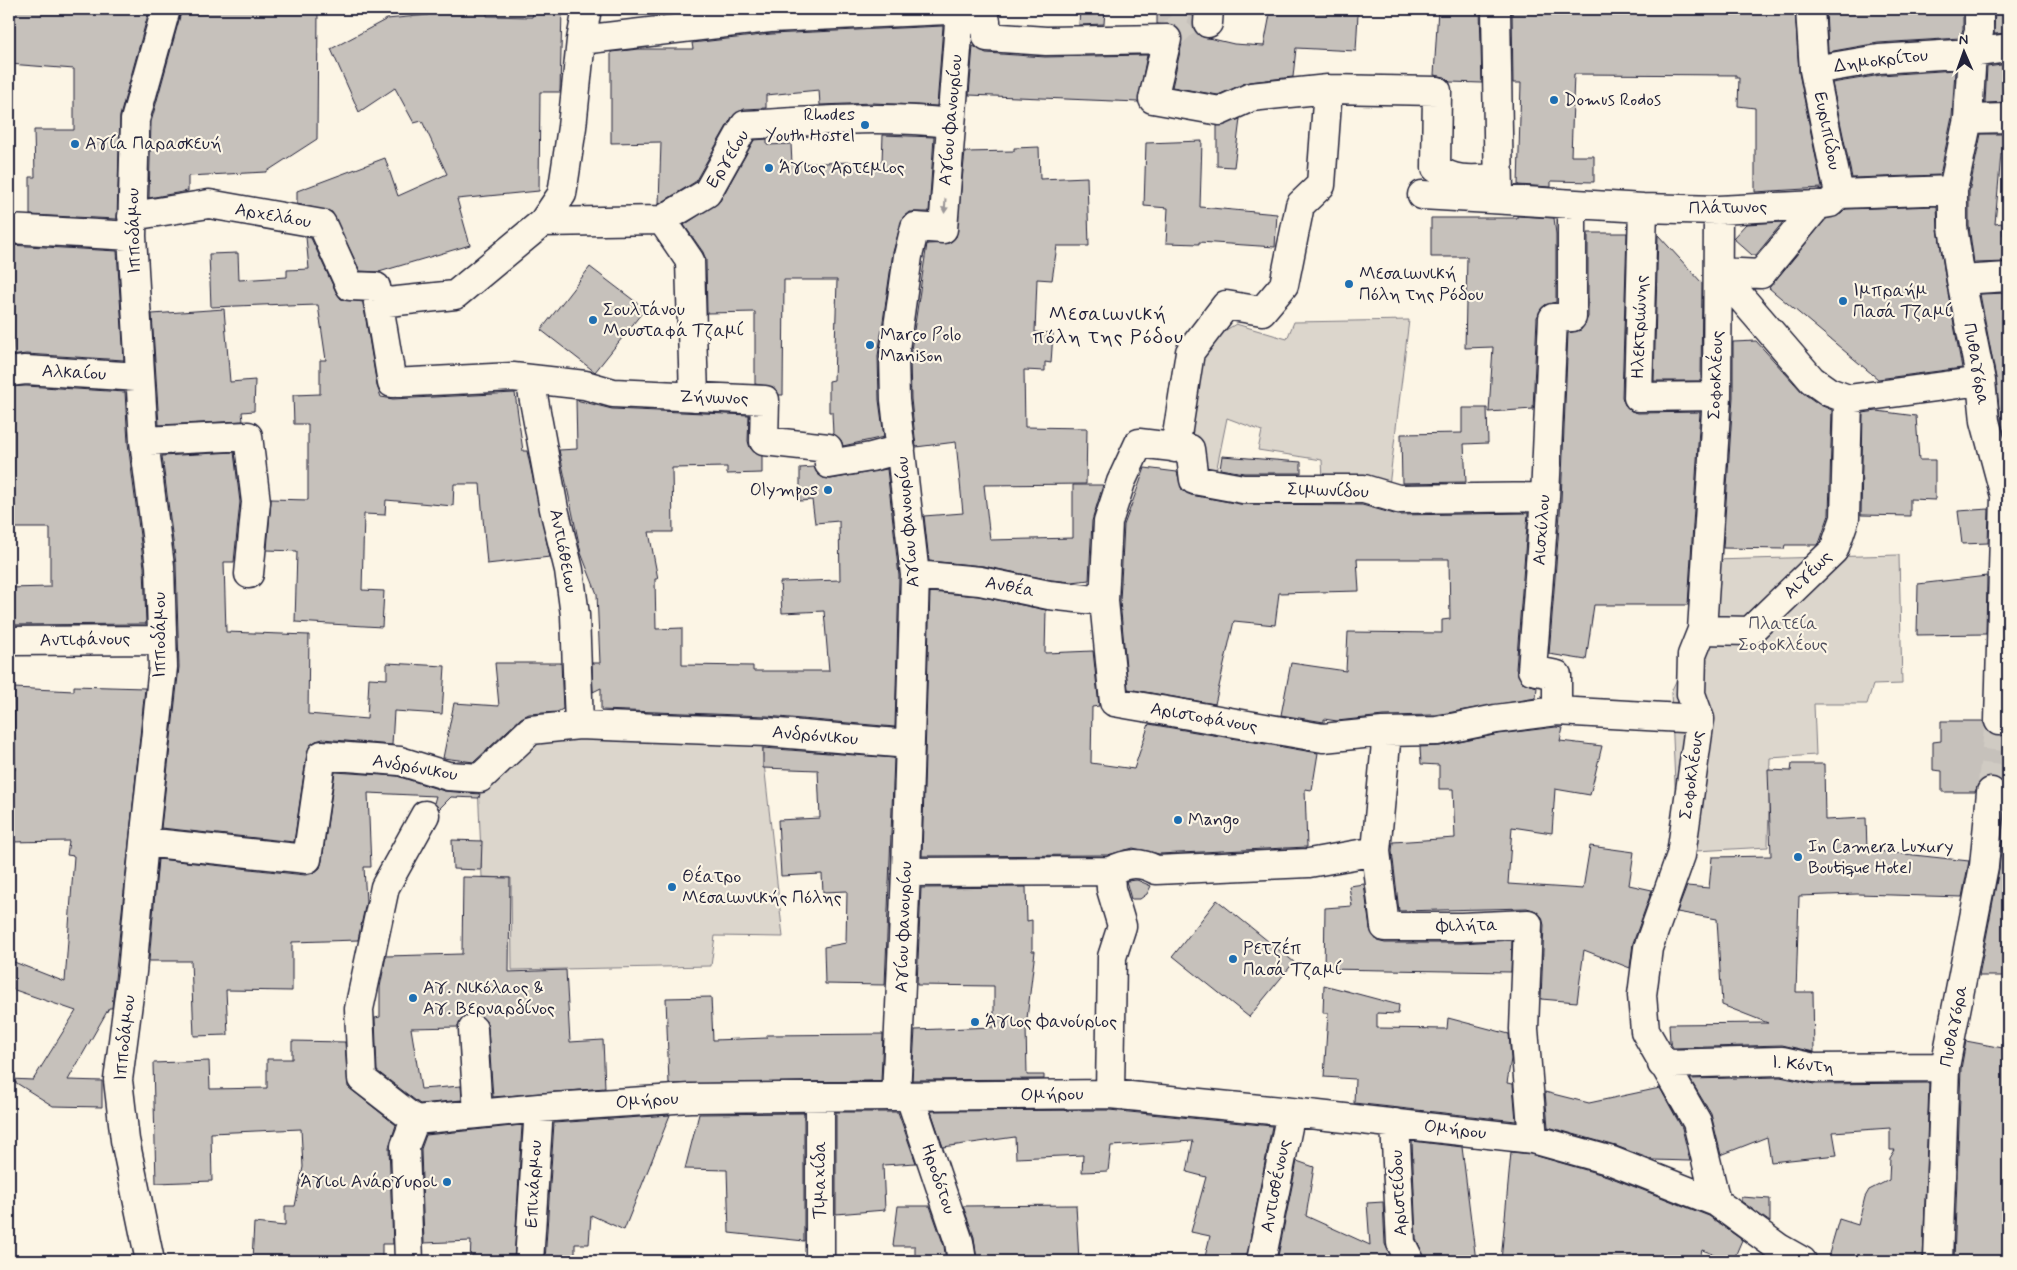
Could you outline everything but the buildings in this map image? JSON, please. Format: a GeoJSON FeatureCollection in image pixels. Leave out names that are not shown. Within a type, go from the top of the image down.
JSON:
{"type":"FeatureCollection","features":[{"type":"Feature","properties":{"kind":"street","name":"Ιπποδάμου"},"geometry":{"type":"LineString","coordinates":[[150,1261],[125,1140],[118,1080],[132,972],[163,667],[160,640],[160,566],[144,441],[140,377],[132,226],[134,120],[166,9]]}},
{"type":"Feature","properties":{"kind":"street"},"geometry":{"type":"LineString","coordinates":[[377,295],[455,295],[544,222],[562,194],[572,127],[581,40],[587,9]]}},
{"type":"Feature","properties":{"kind":"street"},"geometry":{"type":"LineString","coordinates":[[581,40],[773,14],[948,10],[979,16],[987,37],[1046,41],[1167,39],[1153,99],[1220,110],[1251,97],[1328,89],[1437,91],[1436,168],[1444,175],[1498,189],[1496,9]]}},
{"type":"Feature","properties":{"kind":"street","name":"Ευριπίδου"},"geometry":{"type":"LineString","coordinates":[[1810,9],[1814,70],[1828,199]]}},
{"type":"Feature","properties":{"kind":"street","name":"Πυθαγόρα"},"geometry":{"type":"LineString","coordinates":[[1979,9],[1979,32],[1972,53],[1968,118],[1953,190],[1953,227],[1961,280],[1982,381],[1997,420],[2005,496],[1999,721]]}},
{"type":"Feature","properties":{"kind":"street","name":"Αγίου Φανουρίου"},"geometry":{"type":"LineString","coordinates":[[903,1096],[906,872],[915,575],[895,400],[894,356],[908,256],[915,227],[943,229],[959,23],[979,16]]}},
{"type":"Feature","properties":{"kind":"street","name":"Δημοκρίτου"},"geometry":{"type":"LineString","coordinates":[[1814,70],[1879,59],[1972,53],[2008,48]]}},
{"type":"Feature","properties":{"kind":"street"},"geometry":{"type":"LineString","coordinates":[[1175,448],[1179,411],[1190,352],[1226,305],[1262,311],[1284,285],[1300,205],[1321,186],[1328,89]]}},
{"type":"Feature","properties":{"kind":"street","name":"Εργείου"},"geometry":{"type":"LineString","coordinates":[[544,222],[662,220],[707,193],[745,125],[851,118],[910,118],[950,123]]}},
{"type":"Feature","properties":{"kind":"street"},"geometry":{"type":"LineString","coordinates":[[1968,118],[2008,118]]}},
{"type":"Feature","properties":{"kind":"street","name":"Πλάτωνος"},"geometry":{"type":"LineString","coordinates":[[1422,195],[1498,189],[1572,204],[1718,210],[1828,199],[1953,190]]}},
{"type":"Feature","properties":{"kind":"street"},"geometry":{"type":"LineString","coordinates":[[1719,272],[1761,274],[1828,199]]}},
{"type":"Feature","properties":{"kind":"street","name":"Αρχελάου"},"geometry":{"type":"LineString","coordinates":[[132,226],[209,204],[322,224],[350,286],[377,295]]}},
{"type":"Feature","properties":{"kind":"street","name":"Αισχύλου"},"geometry":{"type":"LineString","coordinates":[[1557,711],[1556,675],[1532,670],[1545,497],[1553,318],[1572,318],[1572,204]]}},
{"type":"Feature","properties":{"kind":"street","name":"Ηλεκτριώνης"},"geometry":{"type":"LineString","coordinates":[[1643,208],[1638,398],[1717,396]]}},
{"type":"Feature","properties":{"kind":"street","name":"Σοφοκλέους"},"geometry":{"type":"LineString","coordinates":[[1716,1202],[1697,1122],[1662,1064],[1645,1031],[1642,996],[1648,948],[1681,855],[1700,719],[1691,694],[1691,674],[1692,655],[1702,630],[1717,396],[1718,210]]}},
{"type":"Feature","properties":{"kind":"street"},"geometry":{"type":"LineString","coordinates":[[662,220],[690,261],[694,397]]}},
{"type":"Feature","properties":{"kind":"street"},"geometry":{"type":"LineString","coordinates":[[9,228],[132,226]]}},
{"type":"Feature","properties":{"kind":"street"},"geometry":{"type":"LineString","coordinates":[[1719,272],[1812,380],[1829,392],[1848,399],[1982,381]]}},
{"type":"Feature","properties":{"kind":"street"},"geometry":{"type":"LineString","coordinates":[[1961,280],[2008,277]]}},
{"type":"Feature","properties":{"kind":"street","name":"Ζήνωνος"},"geometry":{"type":"LineString","coordinates":[[377,295],[392,383],[513,377],[585,386],[613,393],[765,400],[764,442],[828,448],[829,464],[871,457],[901,449]]}},
{"type":"Feature","properties":{"kind":"street","name":"Αλκαίου"},"geometry":{"type":"LineString","coordinates":[[9,372],[25,370],[140,377]]}},
{"type":"Feature","properties":{"kind":"street","name":"Αντιόθειου"},"geometry":{"type":"LineString","coordinates":[[530,379],[554,509],[569,570],[575,615],[579,725]]}},
{"type":"Feature","properties":{"kind":"street","name":"Αιγέως"},"geometry":{"type":"LineString","coordinates":[[1702,630],[1750,631],[1834,550],[1845,518],[1848,399]]}},
{"type":"Feature","properties":{"kind":"street"},"geometry":{"type":"LineString","coordinates":[[144,441],[248,436],[256,502],[249,574]]}},
{"type":"Feature","properties":{"kind":"street","name":"Σιμωνίδου"},"geometry":{"type":"LineString","coordinates":[[1139,443],[1190,449],[1194,480],[1244,489],[1364,489],[1398,500],[1545,497]]}},
{"type":"Feature","properties":{"kind":"street","name":"Αριστοφάνους"},"geometry":{"type":"LineString","coordinates":[[1139,443],[1121,482],[1108,522],[1104,601],[1114,702],[1323,738],[1387,732],[1437,731],[1496,719],[1557,711]]}},
{"type":"Feature","properties":{"kind":"street","name":"Ανθέα"},"geometry":{"type":"LineString","coordinates":[[915,575],[980,581],[1049,595],[1104,601]]}},
{"type":"Feature","properties":{"kind":"street","name":"Αντιφάνους"},"geometry":{"type":"LineString","coordinates":[[9,641],[160,640]]}},
{"type":"Feature","properties":{"kind":"street"},"geometry":{"type":"LineString","coordinates":[[1557,711],[1700,719]]}},
{"type":"Feature","properties":{"kind":"street","name":"Ανδρόνικου"},"geometry":{"type":"LineString","coordinates":[[144,842],[307,859],[322,755],[400,761],[448,776],[480,778],[532,730],[579,725],[766,732],[909,744]]}},
{"type":"Feature","properties":{"kind":"street","name":"Φιλήτα"},"geometry":{"type":"LineString","coordinates":[[1387,732],[1376,851],[1385,926],[1461,927],[1528,924],[1524,1029],[1532,1140]]}},
{"type":"Feature","properties":{"kind":"street","name":"Πυθαγόρα"},"geometry":{"type":"LineString","coordinates":[[1938,1261],[1945,1067],[1984,866],[1991,792]]}},
{"type":"Feature","properties":{"kind":"street"},"geometry":{"type":"LineString","coordinates":[[409,1261],[405,1146],[415,1120],[362,1079],[359,1009],[385,887],[425,816]]}},
{"type":"Feature","properties":{"kind":"street"},"geometry":{"type":"LineString","coordinates":[[906,872],[1110,871],[1134,863],[1156,870],[1308,863],[1376,851]]}},
{"type":"Feature","properties":{"kind":"street"},"geometry":{"type":"LineString","coordinates":[[1110,871],[1111,889],[1122,926],[1112,957],[1110,1094]]}},
{"type":"Feature","properties":{"kind":"street"},"geometry":{"type":"LineString","coordinates":[[473,1029],[478,1114]]}},
{"type":"Feature","properties":{"kind":"street","name":"Ι. Κόντη"},"geometry":{"type":"LineString","coordinates":[[1662,1064],[1782,1061],[1814,1068],[1945,1067]]}},
{"type":"Feature","properties":{"kind":"street","name":"Ομήρου"},"geometry":{"type":"LineString","coordinates":[[415,1120],[538,1108],[690,1098],[1110,1094],[1291,1112],[1532,1140],[1612,1161],[1716,1202],[1777,1255],[1802,1261]]}},
{"type":"Feature","properties":{"kind":"street","name":"Ηροδότου"},"geometry":{"type":"LineString","coordinates":[[903,1096],[959,1242],[962,1261]]}},
{"type":"Feature","properties":{"kind":"street","name":"Τιμαχίδα"},"geometry":{"type":"LineString","coordinates":[[820,1098],[820,1261]]}},
{"type":"Feature","properties":{"kind":"street","name":"Επιχάρμου"},"geometry":{"type":"LineString","coordinates":[[530,1261],[538,1108]]}},
{"type":"Feature","properties":{"kind":"street","name":"Αντισθένους"},"geometry":{"type":"LineString","coordinates":[[1261,1261],[1291,1112]]}},
{"type":"Feature","properties":{"kind":"street","name":"Αριστείδου"},"geometry":{"type":"LineString","coordinates":[[1396,1123],[1401,1243],[1410,1261]]}},
{"type":"Feature","properties":{"kind":"green space"},"geometry":{"type":"Polygon","coordinates":[[[1409,320],[1389,486],[1323,480],[1322,460],[1258,450],[1262,431],[1227,418],[1216,472],[1199,468],[1187,429],[1196,358],[1219,334],[1236,324],[1287,339],[1294,322],[1409,320]]]}},
{"type":"Feature","properties":{"kind":"green space","name":"Πλατεία Σοφοκλέους"},"geometry":{"type":"Polygon","coordinates":[[[1899,555],[1902,684],[1873,685],[1867,704],[1814,704],[1816,755],[1770,758],[1768,847],[1678,852],[1671,692],[1710,607],[1713,560],[1899,555]]]}},
{"type":"Feature","properties":{"kind":"green space"},"geometry":{"type":"Polygon","coordinates":[[[761,736],[783,937],[715,936],[711,966],[512,970],[511,878],[482,877],[478,784],[531,737],[761,736]]]}},
{"type":"Feature","properties":{"kind":"tunnel"},"geometry":{"type":"LineString","coordinates":[[1167,39],[1186,21],[1208,23]]}},
{"type":"Feature","properties":{"kind":"tunnel"},"geometry":{"type":"LineString","coordinates":[[1991,792],[1999,721]]}},
{"type":"Feature","properties":{"kind":"place","name":"Domus Rodos"},"geometry":{"type":"Point","coordinates":[1554,100]}},
{"type":"Feature","properties":{"kind":"place","name":"Rhodes Youth Hostel"},"geometry":{"type":"Point","coordinates":[865,125]}},
{"type":"Feature","properties":{"kind":"place","name":"Αγία Παρασκευή"},"geometry":{"type":"Point","coordinates":[75,144]}},
{"type":"Feature","properties":{"kind":"place","name":"Άγιος Αρτεμιος"},"geometry":{"type":"Point","coordinates":[769,168]}},
{"type":"Feature","properties":{"kind":"place","name":"Μεσαιωνική Πόλη της Ρόδου"},"geometry":{"type":"Point","coordinates":[1349,284]}},
{"type":"Feature","properties":{"kind":"place","name":"Ιμπραήμ Πασά Τζαμί"},"geometry":{"type":"Point","coordinates":[1843,301]}},
{"type":"Feature","properties":{"kind":"place","name":"Σουλτάνου Μουσταφά Τζαμί"},"geometry":{"type":"Point","coordinates":[593,320]}},
{"type":"Feature","properties":{"kind":"place","name":"Marco Polo Manison"},"geometry":{"type":"Point","coordinates":[870,345]}},
{"type":"Feature","properties":{"kind":"place","name":"Olympos"},"geometry":{"type":"Point","coordinates":[828,490]}},
{"type":"Feature","properties":{"kind":"place","name":"Mango"},"geometry":{"type":"Point","coordinates":[1178,820]}},
{"type":"Feature","properties":{"kind":"place","name":"In Camera Luxury Boutique Hotel"},"geometry":{"type":"Point","coordinates":[1798,857]}},
{"type":"Feature","properties":{"kind":"place","name":"Θέατρο Μεσαιωνικής Πόλης"},"geometry":{"type":"Point","coordinates":[672,887]}},
{"type":"Feature","properties":{"kind":"place","name":"Ρετζέπ Πασά Τζαμί"},"geometry":{"type":"Point","coordinates":[1233,959]}},
{"type":"Feature","properties":{"kind":"place","name":"Αγ. Νικόλαος & Αγ. Βερναρδίνος"},"geometry":{"type":"Point","coordinates":[413,998]}},
{"type":"Feature","properties":{"kind":"place","name":"Άγιος Φανούριος"},"geometry":{"type":"Point","coordinates":[975,1022]}},
{"type":"Feature","properties":{"kind":"place","name":"Άγιοι Ανάργυροι"},"geometry":{"type":"Point","coordinates":[447,1182]}},
{"type":"Feature","properties":{"kind":"district","name":"Μεσαιωνική πόλη της Ρόδου"},"geometry":{"type":"Point","coordinates":[1108,326]}}]}
